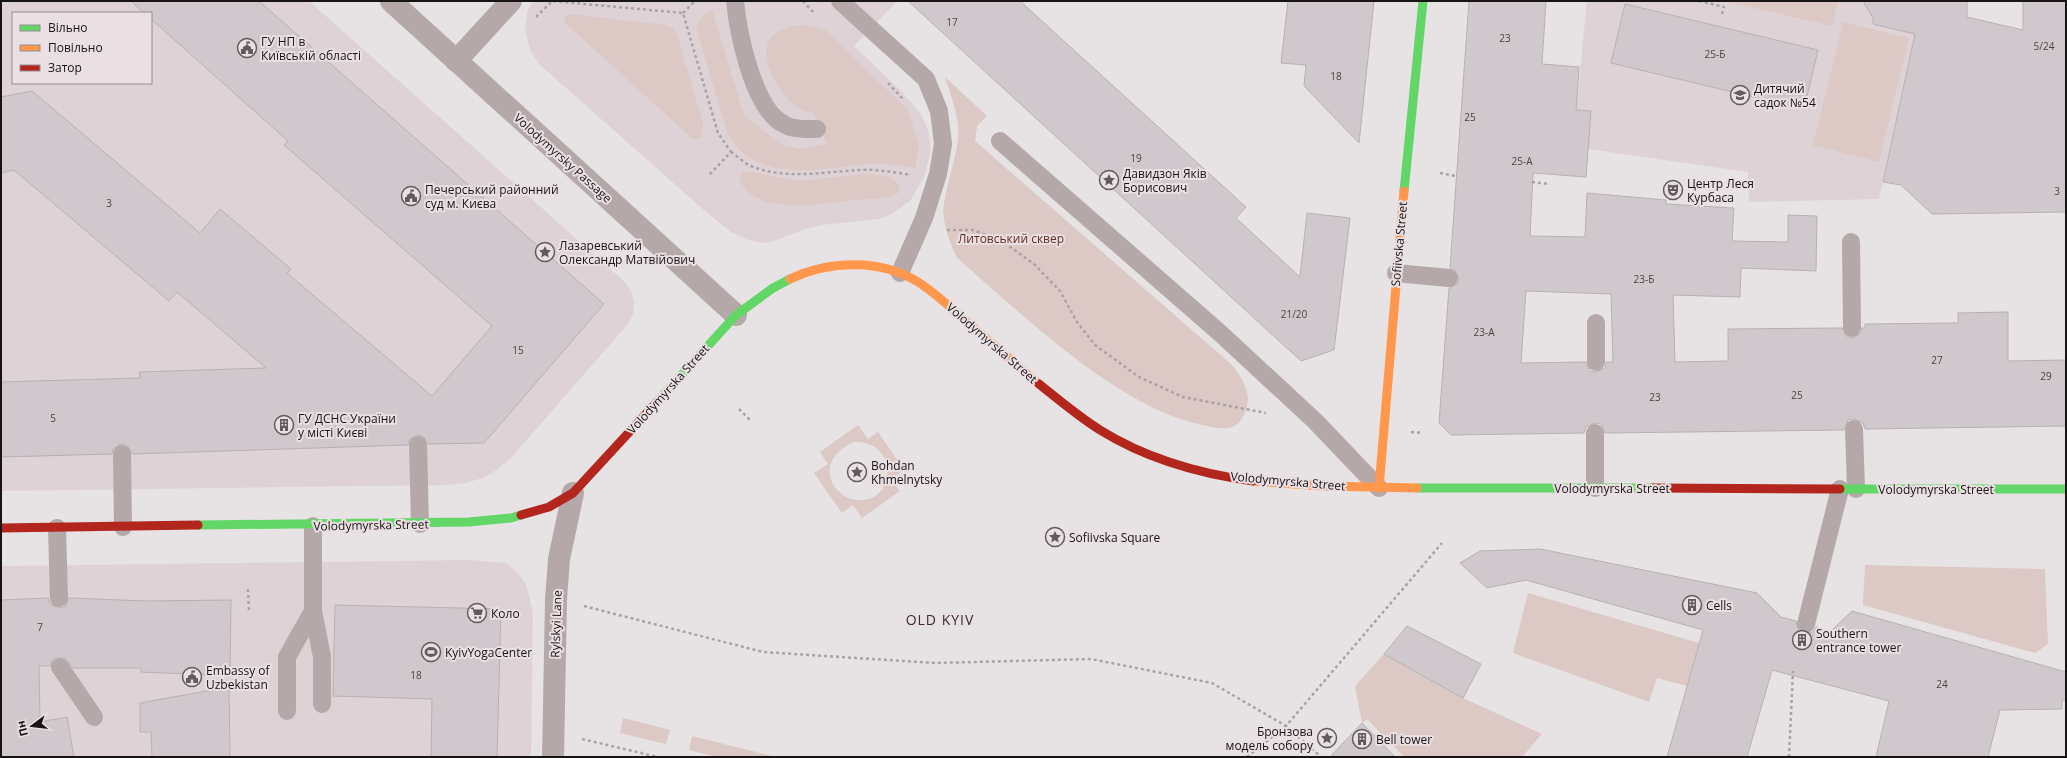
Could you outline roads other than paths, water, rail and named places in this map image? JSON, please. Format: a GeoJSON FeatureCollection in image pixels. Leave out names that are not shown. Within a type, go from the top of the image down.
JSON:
{"type":"FeatureCollection","features":[{"type":"Feature","properties":{"kind":"main road","name":"Sofiivska Street"},"geometry":{"type":"LineString","coordinates":[[1379,488],[1396,273],[1423,1]]}},
{"type":"Feature","properties":{"kind":"main road","name":"Volodymyrska Street"},"geometry":{"type":"LineString","coordinates":[[1,528],[420,524],[469,522],[511,518],[549,507],[572,493],[736,315],[760,294],[812,271],[831,266],[859,264],[900,273],[926,288],[1054,397],[1097,428],[1157,457],[1230,477],[1309,485],[1379,488],[2066,489]]}},
{"type":"Feature","properties":{"kind":"street","name":"Volodymyrsky Passage"},"geometry":{"type":"LineString","coordinates":[[391,1],[736,315]]}},
{"type":"Feature","properties":{"kind":"street"},"geometry":{"type":"LineString","coordinates":[[456,61],[511,1]]}},
{"type":"Feature","properties":{"kind":"street","name":"Rylskyi Lane"},"geometry":{"type":"LineString","coordinates":[[553,757],[556,593],[559,559],[572,493]]}},
{"type":"Feature","properties":{"kind":"lane"},"geometry":{"type":"LineString","coordinates":[[734,1],[737,26],[756,92],[781,123],[800,129],[817,129]]}},
{"type":"Feature","properties":{"kind":"lane"},"geometry":{"type":"LineString","coordinates":[[840,1],[926,79],[939,111],[943,144],[938,174],[924,218],[900,273]]}},
{"type":"Feature","properties":{"kind":"lane"},"geometry":{"type":"LineString","coordinates":[[1000,141],[1220,333],[1315,421],[1379,488]]}},
{"type":"Feature","properties":{"kind":"lane"},"geometry":{"type":"LineString","coordinates":[[1851,242],[1852,328]]}},
{"type":"Feature","properties":{"kind":"lane"},"geometry":{"type":"LineString","coordinates":[[1396,273],[1450,278]]}},
{"type":"Feature","properties":{"kind":"lane"},"geometry":{"type":"LineString","coordinates":[[1596,323],[1596,362]]}},
{"type":"Feature","properties":{"kind":"lane"},"geometry":{"type":"LineString","coordinates":[[1806,624],[1848,489],[1854,429]]}},
{"type":"Feature","properties":{"kind":"lane"},"geometry":{"type":"LineString","coordinates":[[1595,433],[1595,488]]}},
{"type":"Feature","properties":{"kind":"lane"},"geometry":{"type":"LineString","coordinates":[[418,445],[420,524]]}},
{"type":"Feature","properties":{"kind":"lane"},"geometry":{"type":"LineString","coordinates":[[122,454],[123,527]]}},
{"type":"Feature","properties":{"kind":"lane"},"geometry":{"type":"LineString","coordinates":[[313,526],[313,611],[322,657],[322,704]]}},
{"type":"Feature","properties":{"kind":"lane"},"geometry":{"type":"LineString","coordinates":[[57,528],[59,598]]}},
{"type":"Feature","properties":{"kind":"lane"},"geometry":{"type":"LineString","coordinates":[[287,711],[287,657],[313,611]]}},
{"type":"Feature","properties":{"kind":"lane"},"geometry":{"type":"LineString","coordinates":[[60,667],[94,717]]}},
{"type":"Feature","properties":{"kind":"place","name":"ГУ НП в Київській області"},"geometry":{"type":"Point","coordinates":[247,48]}},
{"type":"Feature","properties":{"kind":"place","name":"Дитячий садок №54"},"geometry":{"type":"Point","coordinates":[1740,95]}},
{"type":"Feature","properties":{"kind":"place","name":"Давидзон Яків Борисович"},"geometry":{"type":"Point","coordinates":[1109,180]}},
{"type":"Feature","properties":{"kind":"place","name":"Центр Леся Курбаса"},"geometry":{"type":"Point","coordinates":[1673,190]}},
{"type":"Feature","properties":{"kind":"place","name":"Печерський районний суд м. Києва"},"geometry":{"type":"Point","coordinates":[411,196]}},
{"type":"Feature","properties":{"kind":"place","name":"Лазаревський Олександр Матвійович"},"geometry":{"type":"Point","coordinates":[545,252]}},
{"type":"Feature","properties":{"kind":"place","name":"ГУ ДСНС України у місті Києві"},"geometry":{"type":"Point","coordinates":[284,425]}},
{"type":"Feature","properties":{"kind":"place","name":"Bohdan Khmelnytsky"},"geometry":{"type":"Point","coordinates":[857,472]}},
{"type":"Feature","properties":{"kind":"place","name":"Sofiivska Square"},"geometry":{"type":"Point","coordinates":[1055,537]}},
{"type":"Feature","properties":{"kind":"place","name":"Cells"},"geometry":{"type":"Point","coordinates":[1692,605]}},
{"type":"Feature","properties":{"kind":"place","name":"Коло"},"geometry":{"type":"Point","coordinates":[477,613]}},
{"type":"Feature","properties":{"kind":"place","name":"Southern entrance tower"},"geometry":{"type":"Point","coordinates":[1802,640]}},
{"type":"Feature","properties":{"kind":"place","name":"KyivYogaCenter"},"geometry":{"type":"Point","coordinates":[431,652]}},
{"type":"Feature","properties":{"kind":"place","name":"Embassy of Uzbekistan"},"geometry":{"type":"Point","coordinates":[192,677]}},
{"type":"Feature","properties":{"kind":"place","name":"Бронзова модель собору"},"geometry":{"type":"Point","coordinates":[1327,738]}},
{"type":"Feature","properties":{"kind":"place","name":"Bell tower"},"geometry":{"type":"Point","coordinates":[1362,739]}},
{"type":"Feature","properties":{"kind":"district","name":"OLD KYIV"},"geometry":{"type":"Point","coordinates":[940,619]}},
{"type":"Feature","properties":{"kind":"park label","name":"Литовський сквер"},"geometry":{"type":"Point","coordinates":[1011,238]}}]}
